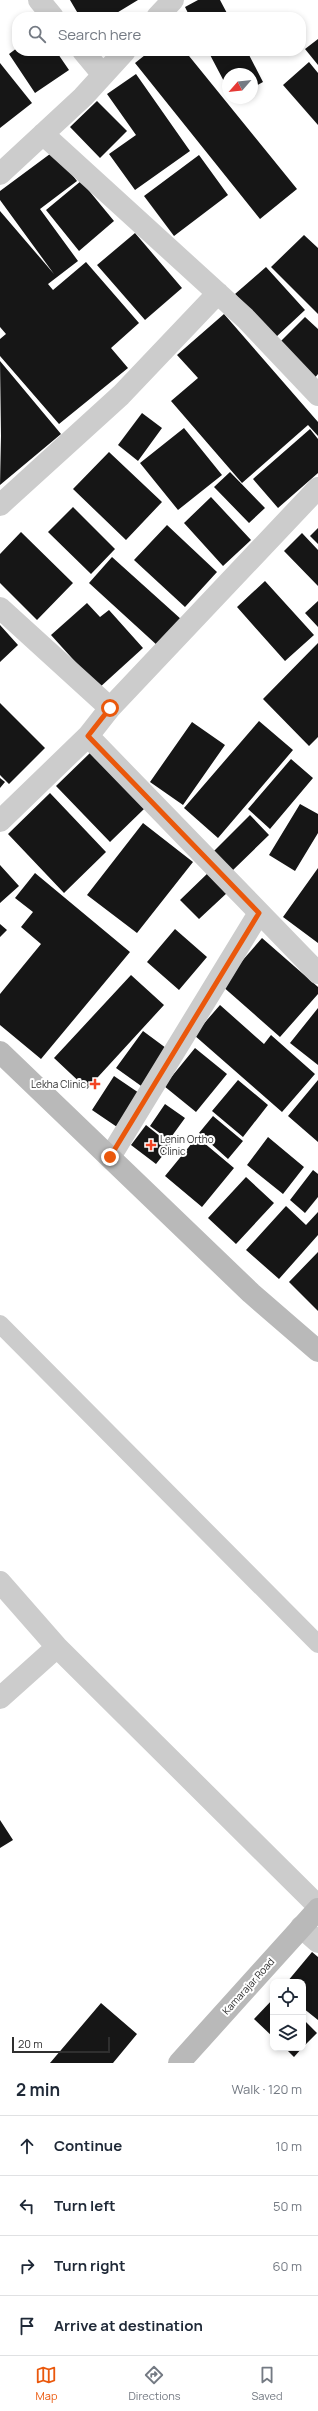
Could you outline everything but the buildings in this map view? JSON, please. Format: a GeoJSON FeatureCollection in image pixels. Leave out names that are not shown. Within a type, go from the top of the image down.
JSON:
{"type":"FeatureCollection","features":[{"type":"Feature","properties":{"kind":"street"},"geometry":{"type":"LineString","coordinates":[[39,0],[49,12]]}},
{"type":"Feature","properties":{"kind":"street"},"geometry":{"type":"LineString","coordinates":[[162,12],[173,0]]}},
{"type":"Feature","properties":{"kind":"street"},"geometry":{"type":"LineString","coordinates":[[87,56],[103,75]]}},
{"type":"Feature","properties":{"kind":"street"},"geometry":{"type":"LineString","coordinates":[[0,174],[43,134],[120,56]]}},
{"type":"Feature","properties":{"kind":"street"},"geometry":{"type":"LineString","coordinates":[[43,134],[245,318],[318,395]]}},
{"type":"Feature","properties":{"kind":"street"},"geometry":{"type":"LineString","coordinates":[[0,504],[121,395],[218,293]]}},
{"type":"Feature","properties":{"kind":"street"},"geometry":{"type":"LineString","coordinates":[[0,821],[88,736],[110,708],[318,488]]}},
{"type":"Feature","properties":{"kind":"street"},"geometry":{"type":"LineString","coordinates":[[0,608],[110,708]]}},
{"type":"Feature","properties":{"kind":"street"},"geometry":{"type":"LineString","coordinates":[[88,736],[318,973]]}},
{"type":"Feature","properties":{"kind":"street"},"geometry":{"type":"LineString","coordinates":[[110,1157],[259,913]]}},
{"type":"Feature","properties":{"kind":"street"},"geometry":{"type":"LineString","coordinates":[[0,1052],[251,1293],[318,1351]]}},
{"type":"Feature","properties":{"kind":"street"},"geometry":{"type":"LineString","coordinates":[[0,1582],[57,1647],[318,1907]]}},
{"type":"Feature","properties":{"kind":"street"},"geometry":{"type":"LineString","coordinates":[[0,1698],[57,1647]]}},
{"type":"Feature","properties":{"kind":"street","name":"Kamarajar Road"},"geometry":{"type":"LineString","coordinates":[[179,2063],[318,1907]]}},
{"type":"Feature","properties":{"kind":"street"},"geometry":{"type":"LineString","coordinates":[[301,1927],[318,1942]]}},
{"type":"Feature","properties":{"kind":"lane"},"geometry":{"type":"LineString","coordinates":[[0,1324],[318,1644]]}},
{"type":"Feature","properties":{"kind":"place","name":"Lekha Clinic"},"geometry":{"type":"Point","coordinates":[95,1084]}},
{"type":"Feature","properties":{"kind":"place","name":"Lenin Ortho Clinic"},"geometry":{"type":"Point","coordinates":[151,1145]}},
{"type":"Feature","properties":{"kind":"route"},"geometry":{"type":"LineString","coordinates":[[110,708],[88,736],[123,770],[259,913],[110,1157]]}}]}
